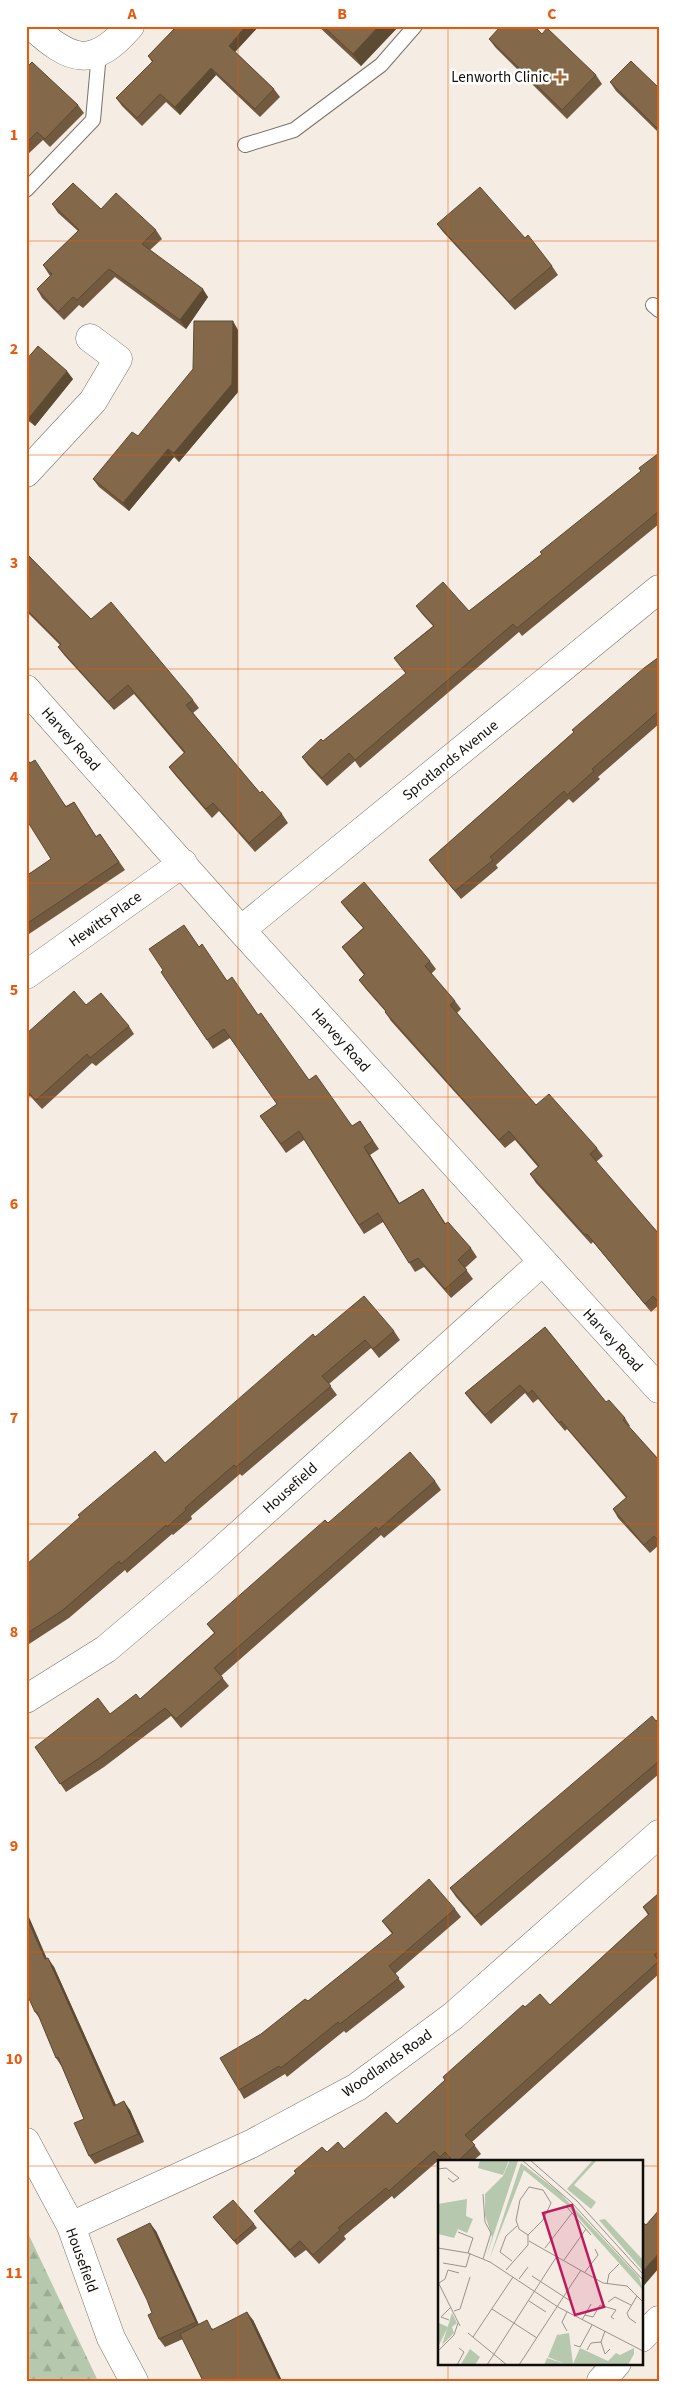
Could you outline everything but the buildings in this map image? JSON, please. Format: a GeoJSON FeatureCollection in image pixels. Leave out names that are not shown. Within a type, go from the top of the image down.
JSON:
{"type":"FeatureCollection","features":[{"type":"Feature","properties":{"kind":"street"},"geometry":{"type":"LineString","coordinates":[[32,26],[51,44],[82,57],[99,53],[114,44],[130,26]]}},
{"type":"Feature","properties":{"kind":"street"},"geometry":{"type":"LineString","coordinates":[[26,473],[93,401],[118,359],[90,338]]}},
{"type":"Feature","properties":{"kind":"street","name":"Sprotlands Avenue"},"geometry":{"type":"LineString","coordinates":[[241,930],[659,589]]}},
{"type":"Feature","properties":{"kind":"street","name":"Harvey Road"},"geometry":{"type":"LineString","coordinates":[[26,689],[241,930],[659,1389]]}},
{"type":"Feature","properties":{"kind":"street","name":"Hewitts Place"},"geometry":{"type":"LineString","coordinates":[[26,975],[183,864]]}},
{"type":"Feature","properties":{"kind":"street","name":"Housefield"},"geometry":{"type":"LineString","coordinates":[[26,1700],[106,1649],[144,1617],[542,1262]]}},
{"type":"Feature","properties":{"kind":"street","name":"Woodlands Road"},"geometry":{"type":"LineString","coordinates":[[71,2226],[252,2144],[357,2087],[453,2016],[659,1834]]}},
{"type":"Feature","properties":{"kind":"street","name":"Housefield"},"geometry":{"type":"LineString","coordinates":[[26,2142],[71,2226],[111,2338],[134,2381]]}},
{"type":"Feature","properties":{"kind":"street"},"geometry":{"type":"LineString","coordinates":[[642,2337],[659,2320]]}},
{"type":"Feature","properties":{"kind":"street"},"geometry":{"type":"LineString","coordinates":[[601,2381],[616,2364]]}},
{"type":"Feature","properties":{"kind":"lane"},"geometry":{"type":"LineString","coordinates":[[245,145],[294,130],[381,65],[415,26]]}},
{"type":"Feature","properties":{"kind":"lane"},"geometry":{"type":"LineString","coordinates":[[26,190],[93,120],[99,53]]}},
{"type":"Feature","properties":{"kind":"green space"},"geometry":{"type":"Polygon","coordinates":[[[26,2229],[98,2381],[26,2381],[26,2229]]]}},
{"type":"Feature","properties":{"kind":"place","name":"Lenworth Clinic"},"geometry":{"type":"Point","coordinates":[560,77]}}]}
